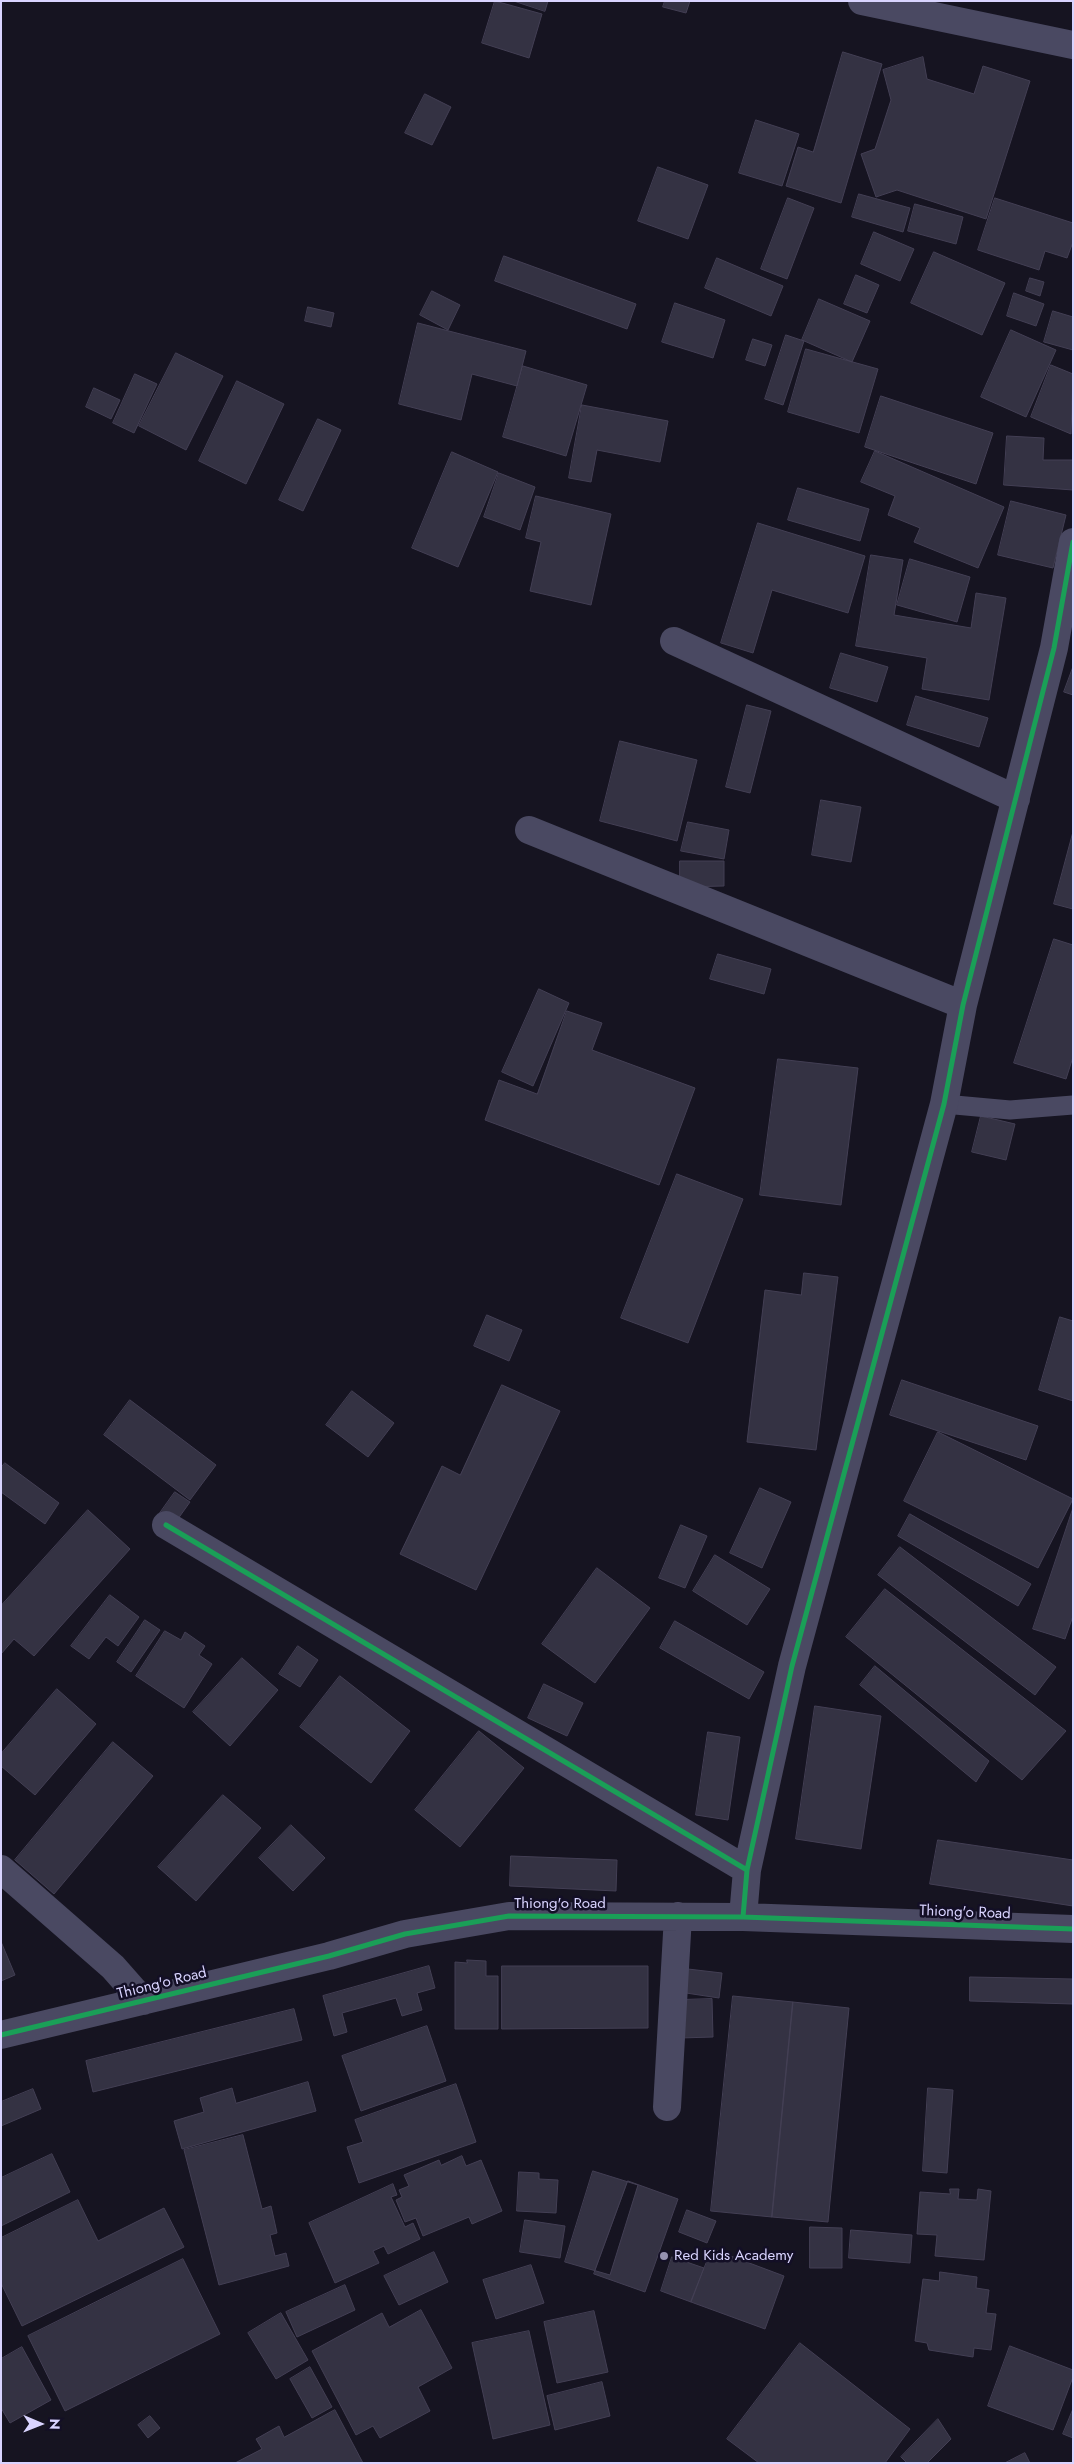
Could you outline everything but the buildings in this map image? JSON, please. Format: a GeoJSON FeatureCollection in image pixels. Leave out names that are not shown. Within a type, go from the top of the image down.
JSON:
{"type":"FeatureCollection","features":[{"type":"Feature","properties":{"kind":"street"},"geometry":{"type":"LineString","coordinates":[[862,1],[1073,46]]}},
{"type":"Feature","properties":{"kind":"street"},"geometry":{"type":"LineString","coordinates":[[743,1917],[747,1870],[792,1666],[944,1104],[963,1005],[1054,648],[1073,542]]}},
{"type":"Feature","properties":{"kind":"street"},"geometry":{"type":"LineString","coordinates":[[674,641],[1016,800]]}},
{"type":"Feature","properties":{"kind":"street"},"geometry":{"type":"LineString","coordinates":[[529,830],[963,1005]]}},
{"type":"Feature","properties":{"kind":"street"},"geometry":{"type":"LineString","coordinates":[[166,1525],[747,1870]]}},
{"type":"Feature","properties":{"kind":"street"},"geometry":{"type":"LineString","coordinates":[[1,1869],[113,1967],[142,2001]]}},
{"type":"Feature","properties":{"kind":"street","name":"Thiong'o Road"},"geometry":{"type":"LineString","coordinates":[[1,2035],[329,1956],[404,1934],[509,1916],[743,1917],[1073,1929]]}},
{"type":"Feature","properties":{"kind":"street"},"geometry":{"type":"LineString","coordinates":[[666,2107],[678,1916]]}},
{"type":"Feature","properties":{"kind":"lane"},"geometry":{"type":"LineString","coordinates":[[944,1104],[1010,1110],[1073,1106]]}},
{"type":"Feature","properties":{"kind":"cycle path"},"geometry":{"type":"LineString","coordinates":[[743,1917],[747,1870],[792,1666],[944,1104],[963,1005],[1054,648],[1073,542]]}},
{"type":"Feature","properties":{"kind":"cycle path"},"geometry":{"type":"LineString","coordinates":[[166,1525],[747,1870]]}},
{"type":"Feature","properties":{"kind":"cycle path"},"geometry":{"type":"LineString","coordinates":[[1,2035],[329,1956],[405,1934],[509,1916],[743,1917],[1073,1929]]}},
{"type":"Feature","properties":{"kind":"place","name":"Red Kids Academy"},"geometry":{"type":"Point","coordinates":[664,2256]}}]}
